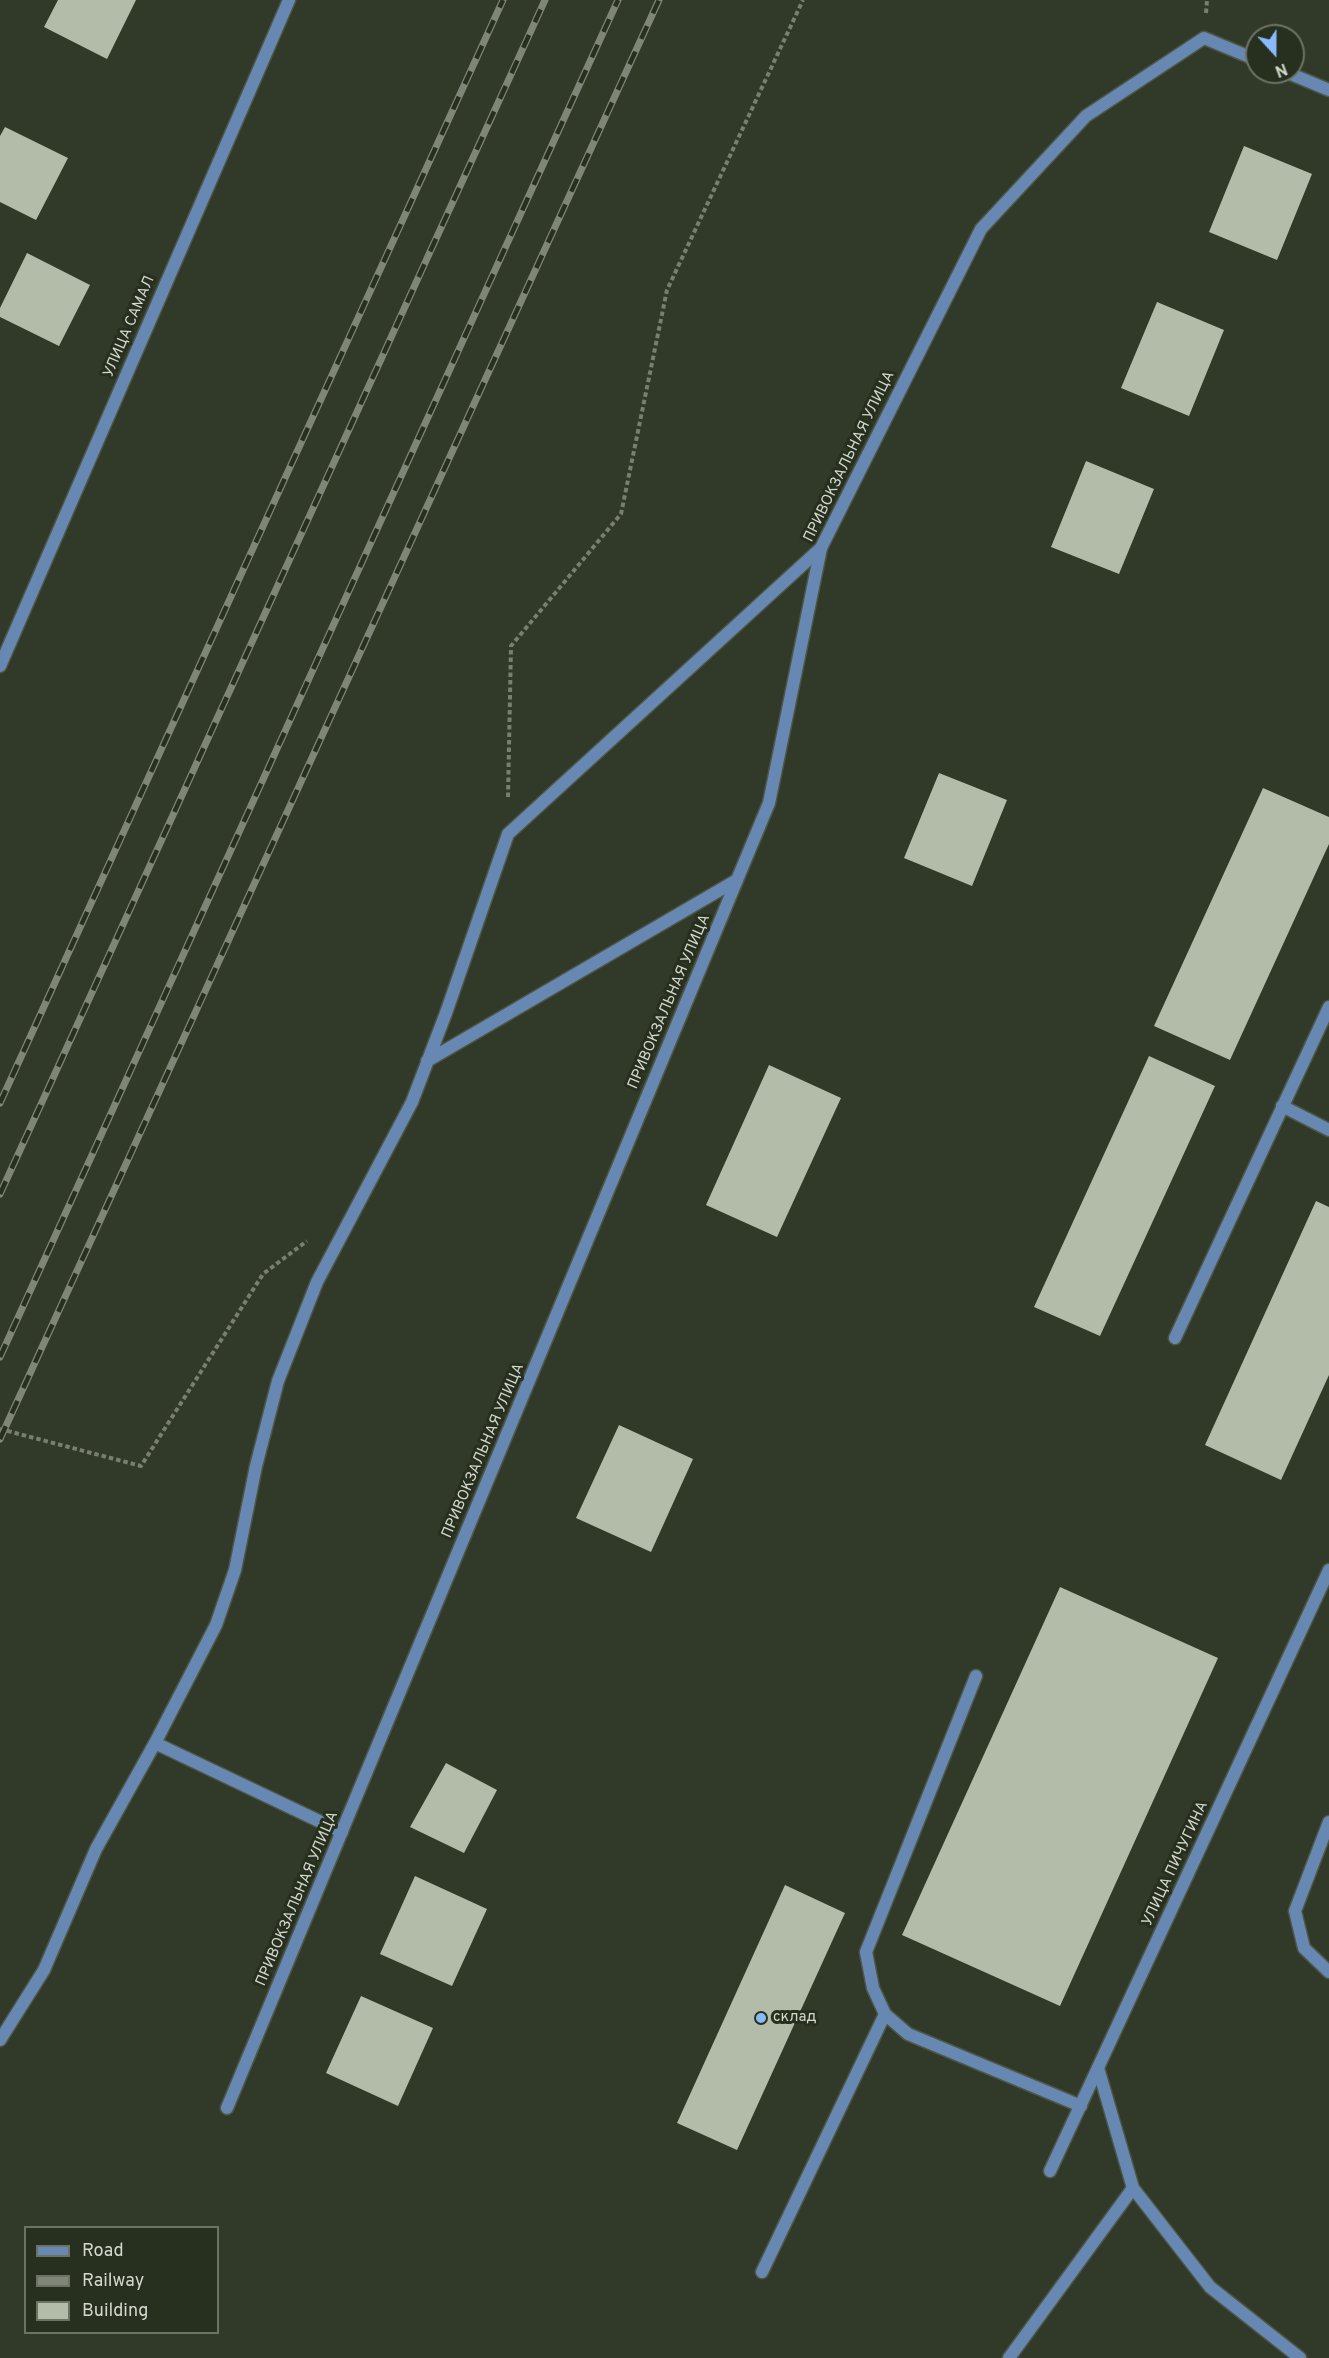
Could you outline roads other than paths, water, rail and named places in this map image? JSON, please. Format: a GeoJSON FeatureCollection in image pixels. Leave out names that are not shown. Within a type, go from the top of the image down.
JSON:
{"type":"FeatureCollection","features":[{"type":"Feature","properties":{"kind":"street","name":"УЛИЦА САМАЛ"},"geometry":{"type":"LineString","coordinates":[[0,666],[290,0]]}},
{"type":"Feature","properties":{"kind":"street","name":"ПРИВОКЗАЛЬНАЯ УЛИЦА"},"geometry":{"type":"LineString","coordinates":[[227,2108],[769,803],[821,548],[981,230],[1086,116],[1204,38],[1245,55]]}},
{"type":"Feature","properties":{"kind":"street"},"geometry":{"type":"LineString","coordinates":[[1305,80],[1329,90]]}},
{"type":"Feature","properties":{"kind":"street"},"geometry":{"type":"LineString","coordinates":[[0,2040],[44,1970],[96,1849],[155,1743],[216,1625],[235,1570],[256,1466],[278,1381],[317,1282],[412,1102],[508,834],[821,548]]}},
{"type":"Feature","properties":{"kind":"street"},"geometry":{"type":"LineString","coordinates":[[427,1061],[737,880]]}},
{"type":"Feature","properties":{"kind":"street"},"geometry":{"type":"LineString","coordinates":[[1175,1338],[1329,1007]]}},
{"type":"Feature","properties":{"kind":"street"},"geometry":{"type":"LineString","coordinates":[[1282,1106],[1329,1130]]}},
{"type":"Feature","properties":{"kind":"street","name":"УЛИЦА ПИЧУГИНА"},"geometry":{"type":"LineString","coordinates":[[1050,2171],[1329,1570]]}},
{"type":"Feature","properties":{"kind":"street"},"geometry":{"type":"LineString","coordinates":[[976,1676],[866,1952],[873,1988],[885,2014],[908,2034],[1081,2106]]}},
{"type":"Feature","properties":{"kind":"street"},"geometry":{"type":"LineString","coordinates":[[155,1743],[342,1832]]}},
{"type":"Feature","properties":{"kind":"street"},"geometry":{"type":"LineString","coordinates":[[1329,1822],[1295,1911],[1304,1948],[1329,1972]]}},
{"type":"Feature","properties":{"kind":"street"},"geometry":{"type":"LineString","coordinates":[[762,2272],[885,2014]]}},
{"type":"Feature","properties":{"kind":"street"},"geometry":{"type":"LineString","coordinates":[[1098,2068],[1133,2188],[1210,2287],[1296,2357]]}},
{"type":"Feature","properties":{"kind":"street"},"geometry":{"type":"LineString","coordinates":[[1009,2358],[1133,2188]]}},
{"type":"Feature","properties":{"kind":"railway"},"geometry":{"type":"LineString","coordinates":[[0,1103],[503,0]]}},
{"type":"Feature","properties":{"kind":"railway"},"geometry":{"type":"LineString","coordinates":[[0,1194],[545,0]]}},
{"type":"Feature","properties":{"kind":"railway"},"geometry":{"type":"LineString","coordinates":[[0,1357],[618,0]]}},
{"type":"Feature","properties":{"kind":"railway"},"geometry":{"type":"LineString","coordinates":[[0,1439],[659,0]]}},
{"type":"Feature","properties":{"kind":"place","name":"склад"},"geometry":{"type":"Point","coordinates":[761,2018]}}]}
